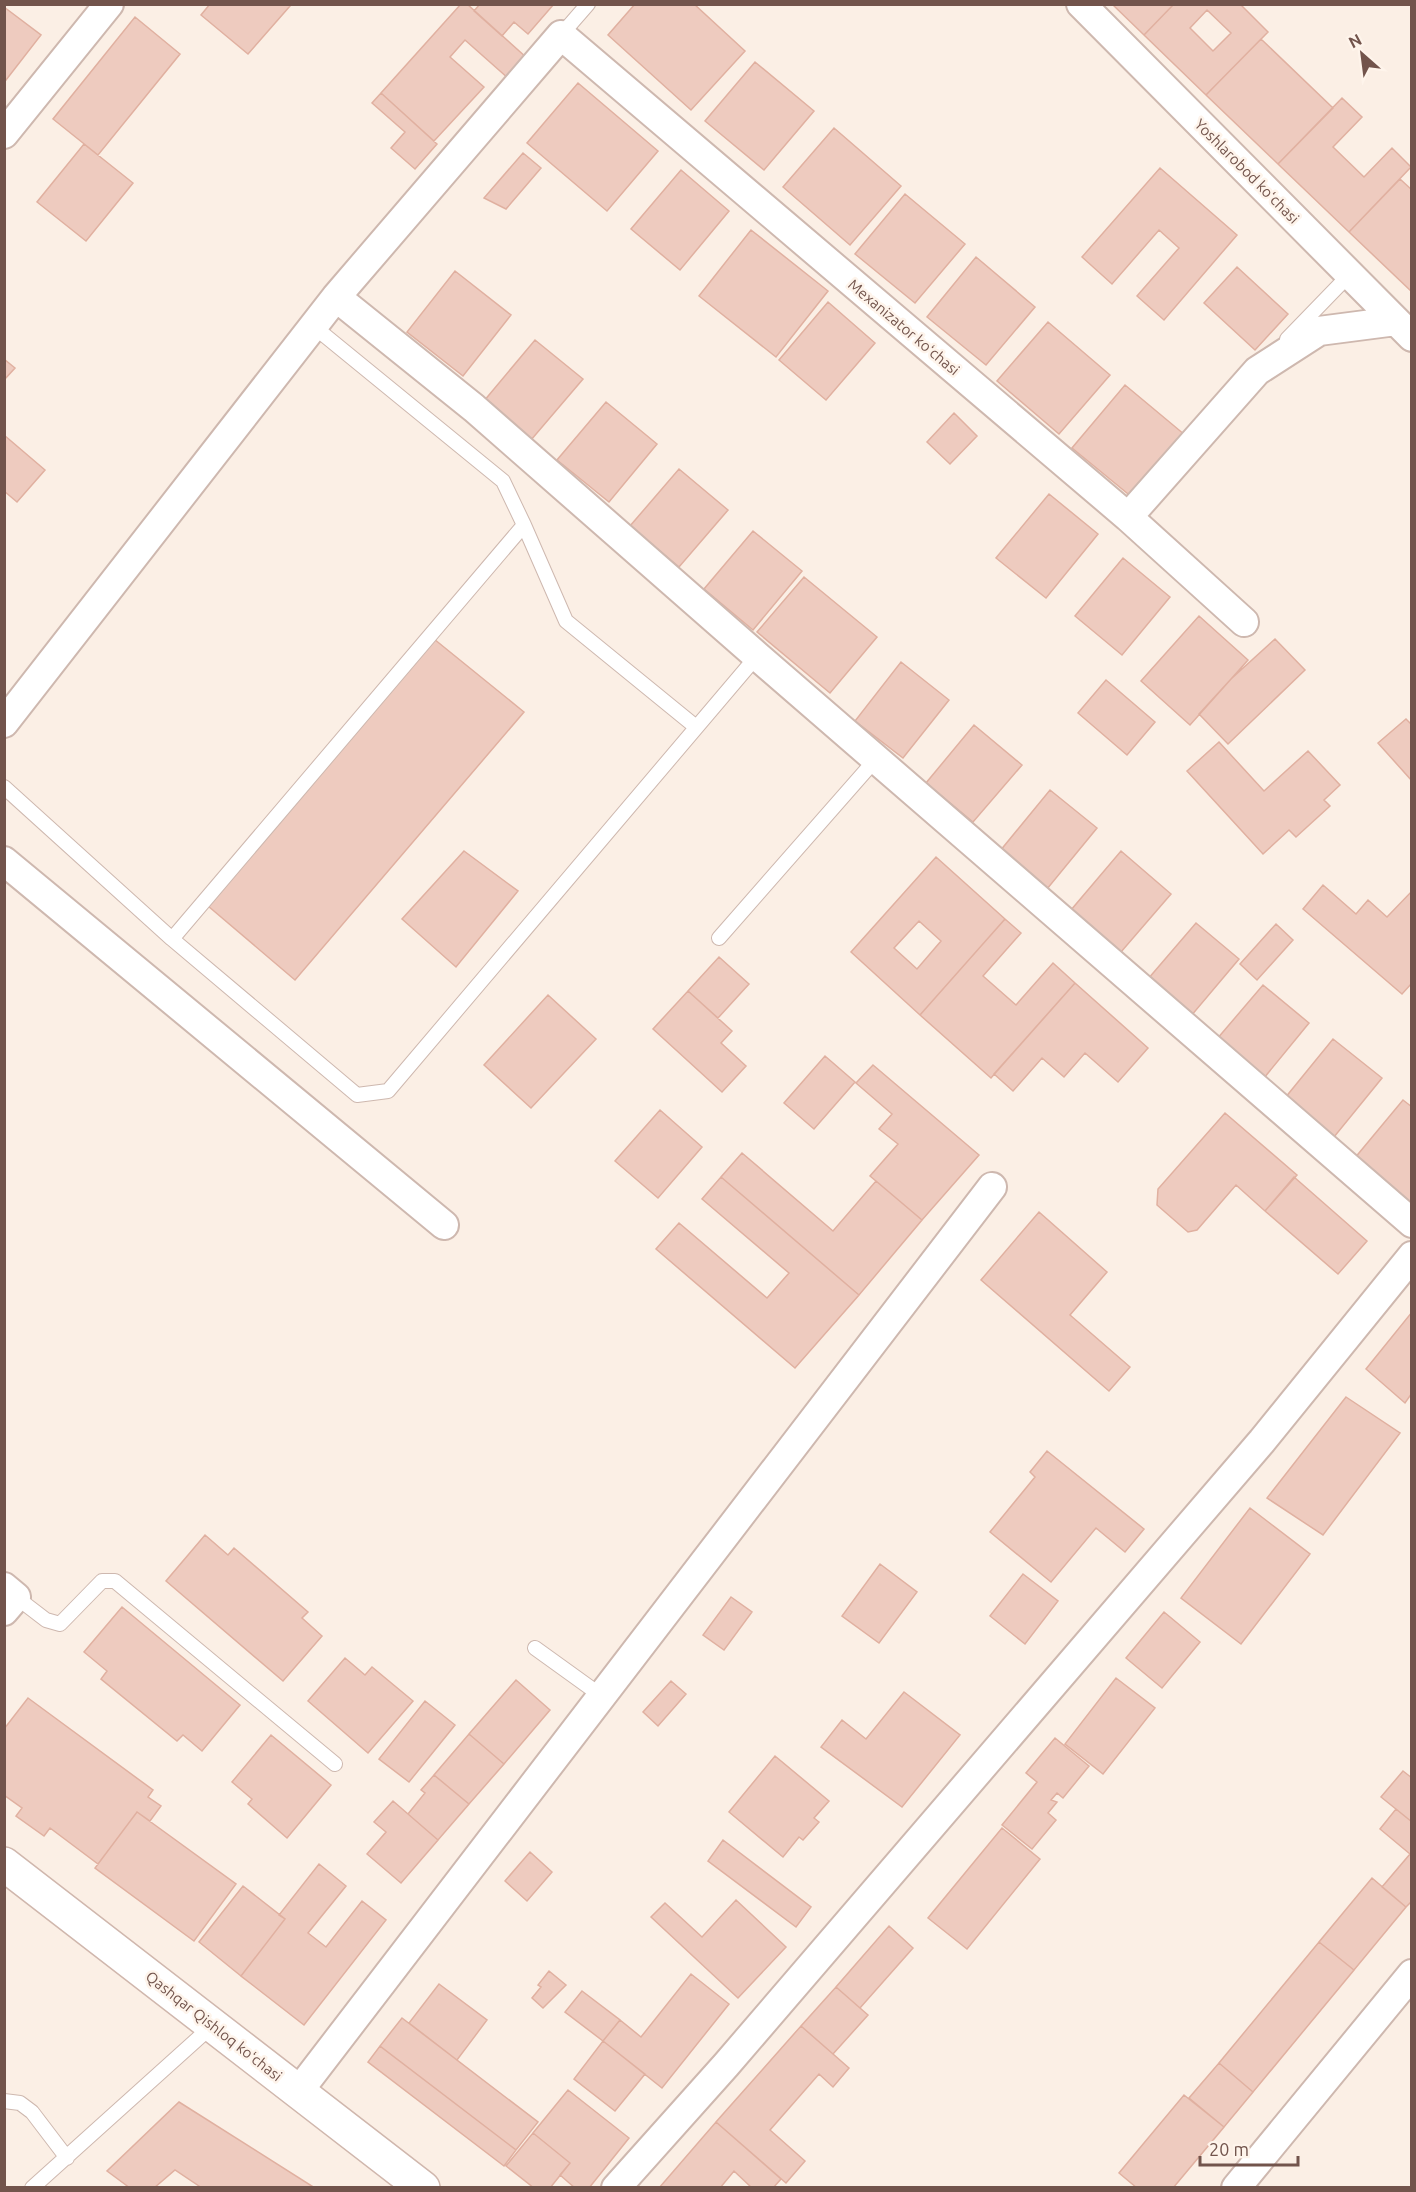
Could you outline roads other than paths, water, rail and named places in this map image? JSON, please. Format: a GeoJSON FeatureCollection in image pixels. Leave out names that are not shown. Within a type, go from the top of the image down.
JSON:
{"type":"FeatureCollection","features":[{"type":"Feature","properties":{"kind":"main road","name":"Qashqar Qishloq koʻchasi"},"geometry":{"type":"LineString","coordinates":[[4,1864],[423,2187]]}},
{"type":"Feature","properties":{"kind":"street"},"geometry":{"type":"LineString","coordinates":[[4,134],[109,4]]}},
{"type":"Feature","properties":{"kind":"street","name":"Yoshlarobod koʻchasi"},"geometry":{"type":"LineString","coordinates":[[1081,4],[1404,329]]}},
{"type":"Feature","properties":{"kind":"street"},"geometry":{"type":"LineString","coordinates":[[4,723],[312,325],[561,35]]}},
{"type":"Feature","properties":{"kind":"street","name":"Mexanizator koʻchasi"},"geometry":{"type":"LineString","coordinates":[[561,35],[1128,518],[1244,622]]}},
{"type":"Feature","properties":{"kind":"street"},"geometry":{"type":"LineString","coordinates":[[336,297],[474,408],[1412,1223]]}},
{"type":"Feature","properties":{"kind":"street"},"geometry":{"type":"LineString","coordinates":[[1128,518],[1257,371],[1319,331],[1404,329]]}},
{"type":"Feature","properties":{"kind":"street"},"geometry":{"type":"LineString","coordinates":[[4,861],[444,1225]]}},
{"type":"Feature","properties":{"kind":"street"},"geometry":{"type":"LineString","coordinates":[[298,2092],[992,1188]]}},
{"type":"Feature","properties":{"kind":"street"},"geometry":{"type":"LineString","coordinates":[[616,2187],[726,2065],[1254,1450],[1412,1256]]}},
{"type":"Feature","properties":{"kind":"street"},"geometry":{"type":"LineString","coordinates":[[1236,2187],[1412,1974]]}},
{"type":"Feature","properties":{"kind":"lane"},"geometry":{"type":"LineString","coordinates":[[561,35],[588,4]]}},
{"type":"Feature","properties":{"kind":"lane"},"geometry":{"type":"LineString","coordinates":[[1257,371],[1350,274]]}},
{"type":"Feature","properties":{"kind":"lane"},"geometry":{"type":"LineString","coordinates":[[312,325],[502,482],[524,525],[566,621],[696,727]]}},
{"type":"Feature","properties":{"kind":"lane"},"geometry":{"type":"LineString","coordinates":[[172,939],[524,525]]}},
{"type":"Feature","properties":{"kind":"lane"},"geometry":{"type":"LineString","coordinates":[[4,788],[172,939],[357,1095],[388,1091],[757,656]]}},
{"type":"Feature","properties":{"kind":"lane"},"geometry":{"type":"LineString","coordinates":[[719,938],[876,759]]}},
{"type":"Feature","properties":{"kind":"lane"},"geometry":{"type":"LineString","coordinates":[[8,1598],[46,1620],[60,1624],[102,1581],[115,1581],[334,1764]]}},
{"type":"Feature","properties":{"kind":"lane"},"geometry":{"type":"LineString","coordinates":[[536,1648],[603,1697]]}},
{"type":"Feature","properties":{"kind":"lane"},"geometry":{"type":"LineString","coordinates":[[32,2187],[213,2025]]}},
{"type":"Feature","properties":{"kind":"lane"},"geometry":{"type":"LineString","coordinates":[[4,2101],[20,2103],[32,2112],[67,2158]]}}]}
